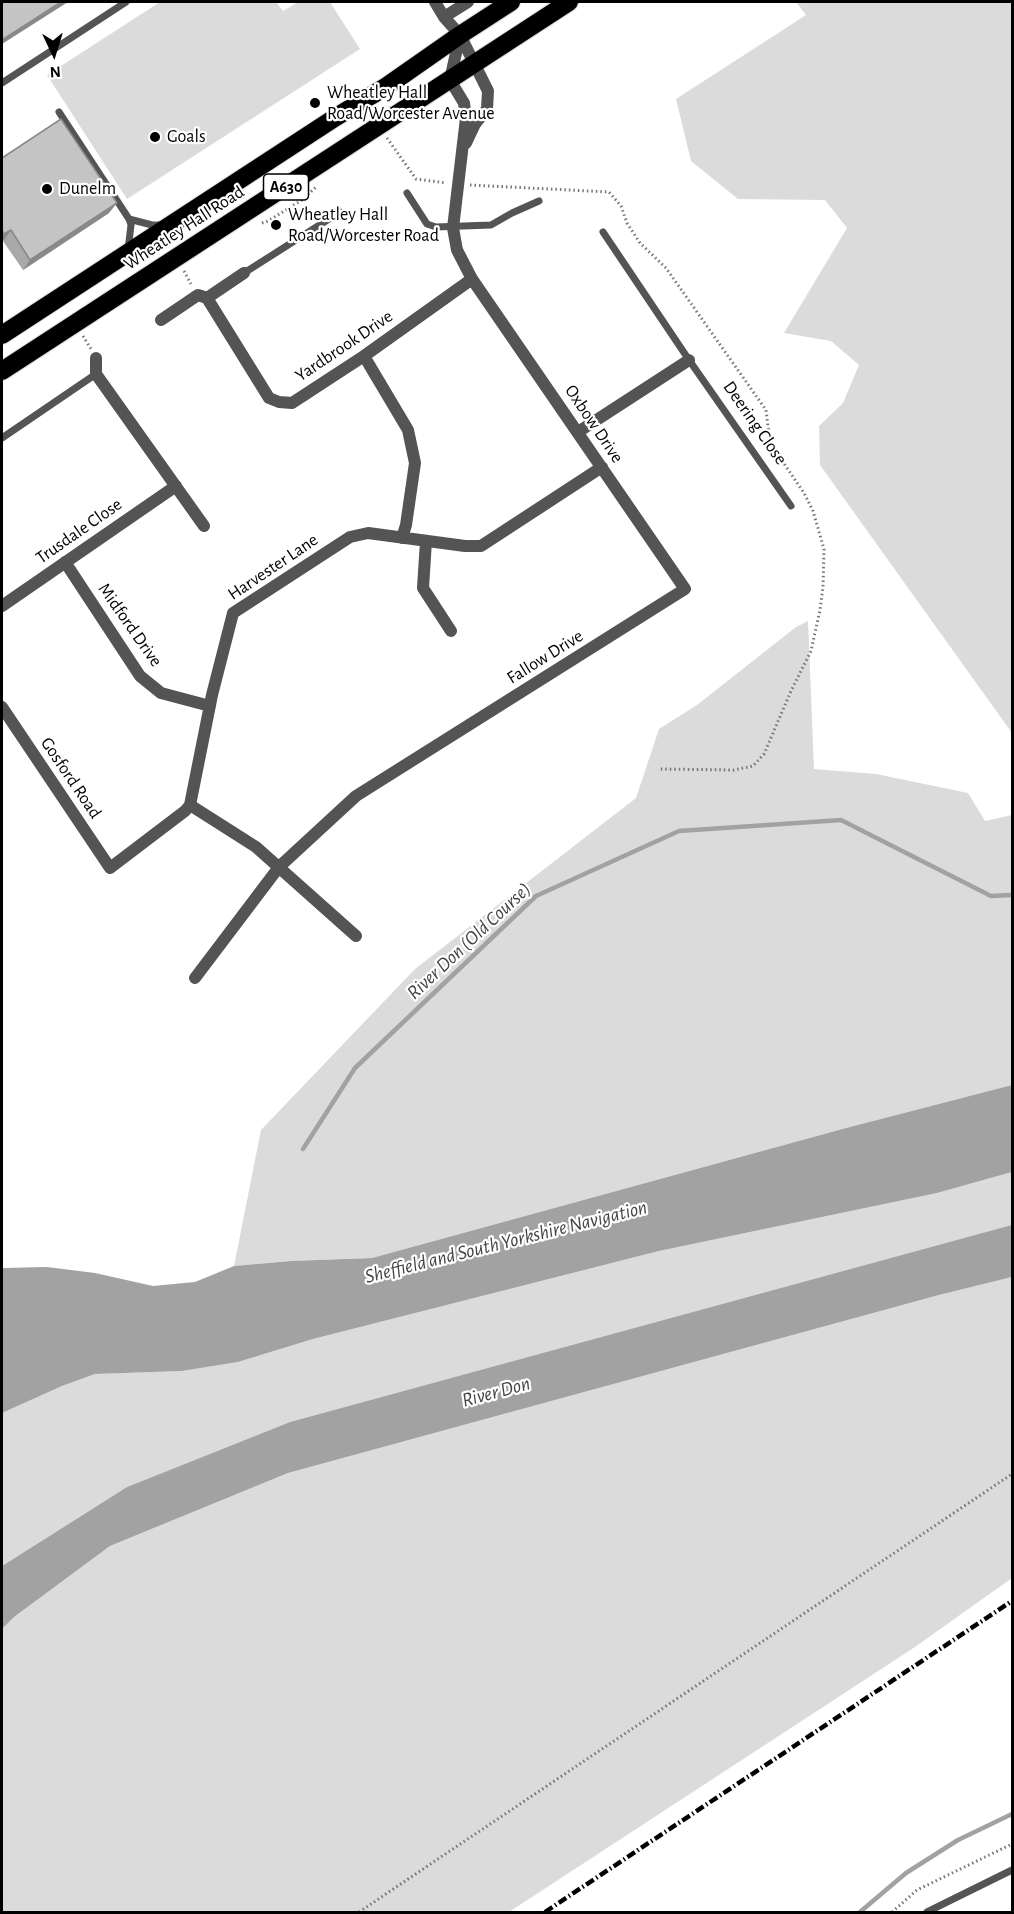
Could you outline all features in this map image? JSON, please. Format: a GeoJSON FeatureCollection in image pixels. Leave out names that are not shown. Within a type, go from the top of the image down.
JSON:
{"type":"FeatureCollection","features":[{"type":"Feature","properties":{"kind":"highway","name":"Wheatley Hall Road"},"geometry":{"type":"LineString","coordinates":[[2,335],[387,86],[460,34],[511,2]]}},
{"type":"Feature","properties":{"kind":"highway","name":"Wheatley Hall Road"},"geometry":{"type":"LineString","coordinates":[[2,372],[569,2]]}},
{"type":"Feature","properties":{"kind":"street"},"geometry":{"type":"LineString","coordinates":[[435,2],[444,17],[460,34],[486,84],[489,102],[487,110],[476,124],[462,150]]}},
{"type":"Feature","properties":{"kind":"street"},"geometry":{"type":"LineString","coordinates":[[444,17],[468,2]]}},
{"type":"Feature","properties":{"kind":"street"},"geometry":{"type":"LineString","coordinates":[[453,228],[466,107],[450,80],[460,34]]}},
{"type":"Feature","properties":{"kind":"street","name":"Oxbow Drive"},"geometry":{"type":"LineString","coordinates":[[453,228],[457,250],[472,279],[686,589]]}},
{"type":"Feature","properties":{"kind":"street"},"geometry":{"type":"LineString","coordinates":[[161,320],[244,273]]}},
{"type":"Feature","properties":{"kind":"street","name":"Yardbrook Drive"},"geometry":{"type":"LineString","coordinates":[[203,297],[269,398],[292,403],[364,356],[472,279]]}},
{"type":"Feature","properties":{"kind":"street"},"geometry":{"type":"LineString","coordinates":[[364,356],[408,430],[415,463],[402,538]]}},
{"type":"Feature","properties":{"kind":"street"},"geometry":{"type":"LineString","coordinates":[[96,358],[96,374],[204,526]]}},
{"type":"Feature","properties":{"kind":"street"},"geometry":{"type":"LineString","coordinates":[[578,432],[689,360]]}},
{"type":"Feature","properties":{"kind":"street","name":"Harvester Lane"},"geometry":{"type":"LineString","coordinates":[[190,805],[210,706],[233,613],[350,537],[368,533],[481,546],[602,467]]}},
{"type":"Feature","properties":{"kind":"street","name":"Trusdale Close"},"geometry":{"type":"LineString","coordinates":[[2,606],[176,486]]}},
{"type":"Feature","properties":{"kind":"street"},"geometry":{"type":"LineString","coordinates":[[426,541],[423,588],[451,631]]}},
{"type":"Feature","properties":{"kind":"street","name":"Midford Drive"},"geometry":{"type":"LineString","coordinates":[[65,562],[140,676],[161,693],[210,706]]}},
{"type":"Feature","properties":{"kind":"street","name":"Fallow Drive"},"geometry":{"type":"LineString","coordinates":[[195,978],[279,867],[356,796],[686,589]]}},
{"type":"Feature","properties":{"kind":"street","name":"Gosford Road"},"geometry":{"type":"LineString","coordinates":[[2,707],[110,868],[185,812],[190,805]]}},
{"type":"Feature","properties":{"kind":"street"},"geometry":{"type":"LineString","coordinates":[[190,805],[256,847],[357,936]]}},
{"type":"Feature","properties":{"kind":"lane"},"geometry":{"type":"LineString","coordinates":[[2,83],[126,2]]}},
{"type":"Feature","properties":{"kind":"lane"},"geometry":{"type":"LineString","coordinates":[[59,112],[129,219],[128,253]]}},
{"type":"Feature","properties":{"kind":"lane"},"geometry":{"type":"LineString","coordinates":[[407,193],[427,224],[436,227],[491,225],[539,201]]}},
{"type":"Feature","properties":{"kind":"lane"},"geometry":{"type":"LineString","coordinates":[[244,273],[340,212]]}},
{"type":"Feature","properties":{"kind":"lane"},"geometry":{"type":"LineString","coordinates":[[129,219],[153,225],[171,225]]}},
{"type":"Feature","properties":{"kind":"lane","name":"Deering Close"},"geometry":{"type":"LineString","coordinates":[[603,232],[791,506]]}},
{"type":"Feature","properties":{"kind":"lane"},"geometry":{"type":"LineString","coordinates":[[2,438],[96,374]]}},
{"type":"Feature","properties":{"kind":"lane"},"geometry":{"type":"LineString","coordinates":[[927,1912],[1012,1870]]}},
{"type":"Feature","properties":{"kind":"path"},"geometry":{"type":"LineString","coordinates":[[386,136],[416,179],[452,183]]}},
{"type":"Feature","properties":{"kind":"path"},"geometry":{"type":"LineString","coordinates":[[468,185],[609,192],[621,206],[627,223],[640,243],[666,268],[766,410],[770,443],[804,493],[813,511],[824,549],[820,610],[811,651],[791,690],[764,754],[753,766],[734,770],[659,768]]}},
{"type":"Feature","properties":{"kind":"path"},"geometry":{"type":"LineString","coordinates":[[180,265],[203,297]]}},
{"type":"Feature","properties":{"kind":"path"},"geometry":{"type":"LineString","coordinates":[[79,329],[96,358]]}},
{"type":"Feature","properties":{"kind":"path"},"geometry":{"type":"LineString","coordinates":[[359,1912],[1012,1474]]}},
{"type":"Feature","properties":{"kind":"path"},"geometry":{"type":"LineString","coordinates":[[892,1912],[917,1890],[1012,1844]]}},
{"type":"Feature","properties":{"kind":"shaded area","name":"Goals"},"geometry":{"type":"Polygon","coordinates":[[[160,2],[276,2],[283,11],[298,2],[330,2],[360,49],[127,199],[47,75],[160,2]]]}},
{"type":"Feature","properties":{"kind":"shaded area"},"geometry":{"type":"Polygon","coordinates":[[[796,2],[1012,2],[1012,733],[820,465],[819,426],[843,403],[859,365],[831,341],[784,333],[847,228],[825,200],[738,199],[691,161],[676,99],[806,15],[796,2]]]}},
{"type":"Feature","properties":{"kind":"shaded area"},"geometry":{"type":"Polygon","coordinates":[[[808,621],[814,769],[876,774],[968,793],[985,821],[1012,815],[1012,1085],[846,1128],[372,1258],[234,1266],[261,1130],[415,969],[636,798],[659,729],[697,705],[796,627],[808,621]]]}},
{"type":"Feature","properties":{"kind":"shaded area"},"geometry":{"type":"Polygon","coordinates":[[[1012,1172],[1012,1226],[290,1422],[127,1487],[2,1566],[2,1413],[62,1386],[95,1374],[182,1371],[238,1362],[313,1339],[659,1251],[937,1193],[1012,1172]]]}},
{"type":"Feature","properties":{"kind":"shaded area"},"geometry":{"type":"Polygon","coordinates":[[[1012,1277],[1012,1578],[915,1647],[509,1912],[2,1912],[2,1629],[14,1617],[110,1546],[288,1473],[1012,1277]]]}},
{"type":"Feature","properties":{"kind":"water","name":"Sheffield and South Yorkshire Navigation"},"geometry":{"type":"Polygon","coordinates":[[[1012,1085],[1012,1172],[937,1193],[659,1251],[313,1339],[238,1362],[182,1371],[95,1374],[2,1413],[2,1268],[47,1267],[95,1273],[153,1286],[195,1282],[234,1266],[372,1258],[846,1128],[1012,1085]]]}},
{"type":"Feature","properties":{"kind":"water","name":"River Don"},"geometry":{"type":"Polygon","coordinates":[[[1012,1225],[1012,1277],[288,1473],[110,1546],[14,1617],[2,1629],[2,1566],[127,1487],[290,1422],[1012,1225]]]}},
{"type":"Feature","properties":{"kind":"building"},"geometry":{"type":"Polygon","coordinates":[[[2,2],[61,2],[2,40],[2,2]]]}},
{"type":"Feature","properties":{"kind":"building","name":"Dunelm"},"geometry":{"type":"Polygon","coordinates":[[[61,119],[117,203],[30,260],[11,230],[4,234],[2,230],[2,158],[61,119]]]}},
{"type":"Feature","properties":{"kind":"waterway","name":"River Don (Old Course)"},"geometry":{"type":"LineString","coordinates":[[303,1149],[355,1068],[536,896],[679,831],[841,820],[991,896],[1012,895]]}},
{"type":"Feature","properties":{"kind":"waterway"},"geometry":{"type":"LineString","coordinates":[[860,1912],[906,1873],[958,1840],[1012,1814]]}},
{"type":"Feature","properties":{"kind":"railway"},"geometry":{"type":"LineString","coordinates":[[545,1912],[1012,1601]]}},
{"type":"Feature","properties":{"kind":"place","name":"Wheatley Hall Road/Worcester Avenue"},"geometry":{"type":"Point","coordinates":[315,103]}},
{"type":"Feature","properties":{"kind":"place","name":"Goals"},"geometry":{"type":"Point","coordinates":[155,137]}},
{"type":"Feature","properties":{"kind":"place","name":"Dunelm"},"geometry":{"type":"Point","coordinates":[47,189]}},
{"type":"Feature","properties":{"kind":"place","name":"Wheatley Hall Road/Worcester Road"},"geometry":{"type":"Point","coordinates":[276,225]}}]}
